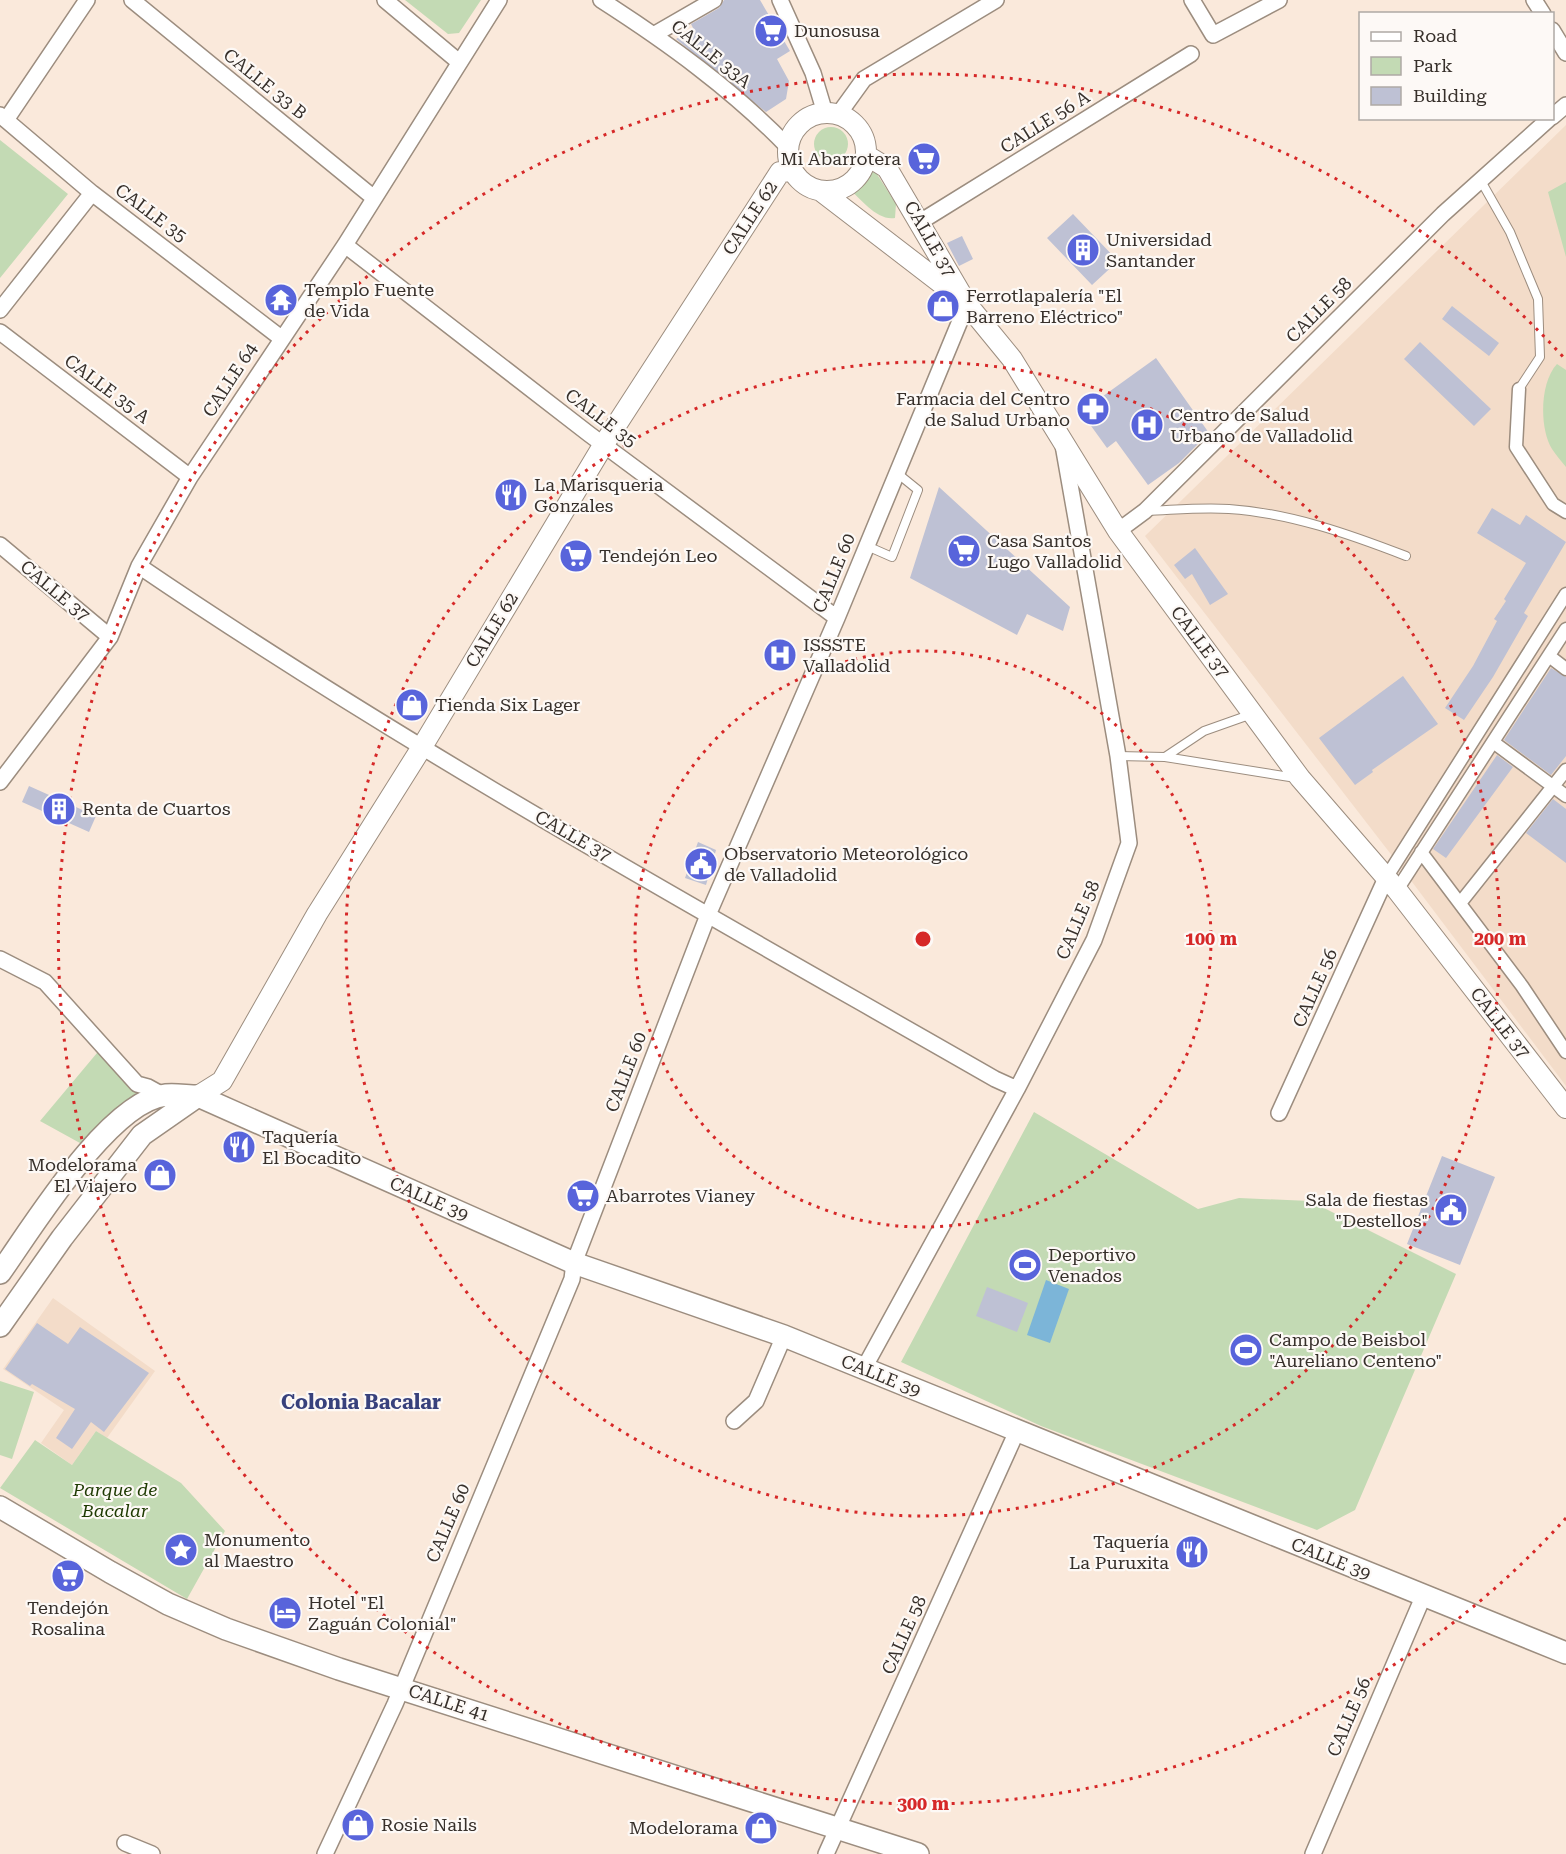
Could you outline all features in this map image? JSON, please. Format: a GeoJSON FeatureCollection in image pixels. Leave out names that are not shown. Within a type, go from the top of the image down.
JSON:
{"type":"FeatureCollection","features":[{"type":"Feature","properties":{"kind":"main road"},"geometry":{"type":"LineString","coordinates":[[0,1274],[89,1148],[137,1106],[198,1096]]}},
{"type":"Feature","properties":{"kind":"main road","name":"CALLE 39"},"geometry":{"type":"LineString","coordinates":[[198,1096],[574,1263],[784,1336],[863,1370],[1566,1653]]}},
{"type":"Feature","properties":{"kind":"main road"},"geometry":{"type":"LineString","coordinates":[[0,1326],[62,1239],[142,1135],[171,1102]]}},
{"type":"Feature","properties":{"kind":"main road"},"geometry":{"type":"LineString","coordinates":[[39,1218],[62,1239]]}},
{"type":"Feature","properties":{"kind":"main road","name":"CALLE 41"},"geometry":{"type":"LineString","coordinates":[[0,1507],[168,1604],[276,1647],[918,1854]]}},
{"type":"Feature","properties":{"kind":"street"},"geometry":{"type":"LineString","coordinates":[[3,117],[87,0]]}},
{"type":"Feature","properties":{"kind":"street","name":"CALLE 33 B"},"geometry":{"type":"LineString","coordinates":[[132,0],[374,198]]}},
{"type":"Feature","properties":{"kind":"street"},"geometry":{"type":"LineString","coordinates":[[385,0],[459,62]]}},
{"type":"Feature","properties":{"kind":"street","name":"CALLE 64"},"geometry":{"type":"LineString","coordinates":[[2,773],[110,637],[139,566],[190,477],[345,245],[499,0]]}},
{"type":"Feature","properties":{"kind":"street","name":"CALLE 33A"},"geometry":{"type":"LineString","coordinates":[[601,0],[655,34],[765,123],[789,147]]}},
{"type":"Feature","properties":{"kind":"street"},"geometry":{"type":"LineString","coordinates":[[655,34],[714,0]]}},
{"type":"Feature","properties":{"kind":"street"},"geometry":{"type":"LineString","coordinates":[[780,0],[831,114]]}},
{"type":"Feature","properties":{"kind":"street"},"geometry":{"type":"LineString","coordinates":[[831,114],[864,79],[996,0]]}},
{"type":"Feature","properties":{"kind":"street"},"geometry":{"type":"LineString","coordinates":[[1192,0],[1213,35],[1279,0]]}},
{"type":"Feature","properties":{"kind":"street"},"geometry":{"type":"LineString","coordinates":[[1554,33],[1566,53]]}},
{"type":"Feature","properties":{"kind":"street","name":"CALLE 56 A"},"geometry":{"type":"LineString","coordinates":[[920,222],[1191,54]]}},
{"type":"Feature","properties":{"kind":"street","name":"CALLE 58"},"geometry":{"type":"LineString","coordinates":[[1554,115],[1566,105]]}},
{"type":"Feature","properties":{"kind":"street"},"geometry":{"type":"LineString","coordinates":[[821,191],[834,191],[856,178],[864,168],[866,155],[865,142],[859,130],[850,121],[831,114],[812,117],[801,124],[793,134],[789,147],[789,160],[793,171],[800,180],[821,191],[967,304]]}},
{"type":"Feature","properties":{"kind":"street","name":"CALLE 35"},"geometry":{"type":"LineString","coordinates":[[3,117],[92,193],[281,338]]}},
{"type":"Feature","properties":{"kind":"street","name":"CALLE 58"},"geometry":{"type":"LineString","coordinates":[[1118,531],[1145,511],[1443,214],[1549,120]]}},
{"type":"Feature","properties":{"kind":"street","name":"CALLE 37"},"geometry":{"type":"LineString","coordinates":[[866,155],[887,168],[967,304],[1012,359],[1118,531],[1300,778],[1392,884],[1566,1108]]}},
{"type":"Feature","properties":{"kind":"street","name":"CALLE 62"},"geometry":{"type":"LineString","coordinates":[[198,1096],[222,1081],[317,914],[422,747],[604,444],[780,172],[793,171]]}},
{"type":"Feature","properties":{"kind":"street"},"geometry":{"type":"LineString","coordinates":[[0,310],[92,193]]}},
{"type":"Feature","properties":{"kind":"street","name":"CALLE 35"},"geometry":{"type":"LineString","coordinates":[[345,245],[604,444],[837,618]]}},
{"type":"Feature","properties":{"kind":"street","name":"CALLE 60"},"geometry":{"type":"LineString","coordinates":[[325,1854],[401,1688],[572,1279],[574,1263],[708,915],[837,618],[967,304]]}},
{"type":"Feature","properties":{"kind":"street","name":"CALLE 35 A"},"geometry":{"type":"LineString","coordinates":[[0,332],[190,477]]}},
{"type":"Feature","properties":{"kind":"street"},"geometry":{"type":"LineString","coordinates":[[1519,388],[1516,447],[1553,504],[1566,512]]}},
{"type":"Feature","properties":{"kind":"street","name":"CALLE 58"},"geometry":{"type":"LineString","coordinates":[[863,1370],[1017,1089],[1094,939],[1129,843],[1118,756],[1062,439]]}},
{"type":"Feature","properties":{"kind":"street","name":"CALLE 37"},"geometry":{"type":"LineString","coordinates":[[0,545],[110,637]]}},
{"type":"Feature","properties":{"kind":"street","name":"CALLE 37"},"geometry":{"type":"LineString","coordinates":[[139,566],[422,747],[708,915],[995,1079],[1017,1089]]}},
{"type":"Feature","properties":{"kind":"street"},"geometry":{"type":"LineString","coordinates":[[1392,884],[1566,594]]}},
{"type":"Feature","properties":{"kind":"street"},"geometry":{"type":"LineString","coordinates":[[1392,884],[1421,852],[1566,629]]}},
{"type":"Feature","properties":{"kind":"street"},"geometry":{"type":"LineString","coordinates":[[1549,656],[1566,669]]}},
{"type":"Feature","properties":{"kind":"street"},"geometry":{"type":"LineString","coordinates":[[1493,742],[1566,796]]}},
{"type":"Feature","properties":{"kind":"street"},"geometry":{"type":"LineString","coordinates":[[1461,902],[1566,770]]}},
{"type":"Feature","properties":{"kind":"street"},"geometry":{"type":"LineString","coordinates":[[1421,852],[1461,902],[1522,986],[1566,1052]]}},
{"type":"Feature","properties":{"kind":"street","name":"CALLE 56"},"geometry":{"type":"LineString","coordinates":[[1279,1113],[1392,884]]}},
{"type":"Feature","properties":{"kind":"street"},"geometry":{"type":"LineString","coordinates":[[0,959],[45,981],[137,1084],[171,1102]]}},
{"type":"Feature","properties":{"kind":"street"},"geometry":{"type":"LineString","coordinates":[[735,1421],[756,1401],[784,1336]]}},
{"type":"Feature","properties":{"kind":"street","name":"CALLE 58"},"geometry":{"type":"LineString","coordinates":[[826,1854],[839,1830],[1017,1431]]}},
{"type":"Feature","properties":{"kind":"street","name":"CALLE 56"},"geometry":{"type":"LineString","coordinates":[[1313,1854],[1423,1597]]}},
{"type":"Feature","properties":{"kind":"street"},"geometry":{"type":"LineString","coordinates":[[125,1843],[152,1854]]}},
{"type":"Feature","properties":{"kind":"lane"},"geometry":{"type":"LineString","coordinates":[[1480,181],[1510,232],[1538,299],[1540,357],[1519,388]]}},
{"type":"Feature","properties":{"kind":"lane"},"geometry":{"type":"LineString","coordinates":[[867,546],[892,558],[918,490],[897,472]]}},
{"type":"Feature","properties":{"kind":"lane"},"geometry":{"type":"LineString","coordinates":[[1145,511],[1228,508],[1275,514],[1360,538],[1406,556]]}},
{"type":"Feature","properties":{"kind":"lane"},"geometry":{"type":"LineString","coordinates":[[1165,757],[1204,731],[1254,714]]}},
{"type":"Feature","properties":{"kind":"lane"},"geometry":{"type":"LineString","coordinates":[[1118,756],[1165,757],[1300,778]]}},
{"type":"Feature","properties":{"kind":"shaded area"},"geometry":{"type":"Polygon","coordinates":[[[1566,125],[1566,1086],[1400,866],[1145,536],[1566,125]]]}},
{"type":"Feature","properties":{"kind":"shaded area"},"geometry":{"type":"Polygon","coordinates":[[[53,1298],[155,1371],[107,1438],[96,1431],[72,1465],[41,1443],[64,1410],[3,1369],[53,1298]]]}},
{"type":"Feature","properties":{"kind":"green space"},"geometry":{"type":"Polygon","coordinates":[[[405,0],[481,0],[459,33],[448,34],[405,0]]]}},
{"type":"Feature","properties":{"kind":"green space"},"geometry":{"type":"Polygon","coordinates":[[[831,127],[843,132],[848,144],[843,156],[831,161],[819,156],[814,144],[819,132],[831,127]]]}},
{"type":"Feature","properties":{"kind":"green space"},"geometry":{"type":"Polygon","coordinates":[[[0,140],[68,194],[0,278],[0,140]]]}},
{"type":"Feature","properties":{"kind":"green space"},"geometry":{"type":"Polygon","coordinates":[[[873,168],[896,204],[895,218],[876,213],[848,188],[873,168]]]}},
{"type":"Feature","properties":{"kind":"green space"},"geometry":{"type":"Polygon","coordinates":[[[1566,182],[1566,257],[1548,192],[1566,182]]]}},
{"type":"Feature","properties":{"kind":"green space"},"geometry":{"type":"Polygon","coordinates":[[[1557,364],[1566,370],[1566,467],[1552,449],[1543,418],[1547,382],[1557,364]]]}},
{"type":"Feature","properties":{"kind":"green space"},"geometry":{"type":"Polygon","coordinates":[[[102,1047],[137,1084],[138,1105],[89,1148],[40,1121],[102,1047]]]}},
{"type":"Feature","properties":{"kind":"green space","name":"Campo de Beisbol \"Aureliano Centeno\""},"geometry":{"type":"Polygon","coordinates":[[[1034,1112],[1198,1209],[1239,1198],[1310,1201],[1456,1274],[1355,1510],[1317,1530],[1041,1426],[901,1362],[1034,1112]]]}},
{"type":"Feature","properties":{"kind":"green space"},"geometry":{"type":"Polygon","coordinates":[[[0,1381],[34,1392],[12,1459],[0,1455],[0,1381]]]}},
{"type":"Feature","properties":{"kind":"green space","name":"Parque de Bacalar"},"geometry":{"type":"Polygon","coordinates":[[[96,1431],[181,1483],[225,1531],[187,1599],[0,1488],[35,1440],[72,1465],[96,1431]]]}},
{"type":"Feature","properties":{"kind":"water"},"geometry":{"type":"Polygon","coordinates":[[[1046,1280],[1069,1289],[1050,1343],[1027,1335],[1046,1280]]]}},
{"type":"Feature","properties":{"kind":"building"},"geometry":{"type":"Polygon","coordinates":[[[724,0],[760,0],[790,51],[777,59],[789,81],[786,99],[766,112],[676,39],[693,28],[691,24],[719,8],[724,0]]]}},
{"type":"Feature","properties":{"kind":"building","name":"Universidad Santander"},"geometry":{"type":"Polygon","coordinates":[[[1073,214],[1118,261],[1092,285],[1047,238],[1073,214]]]}},
{"type":"Feature","properties":{"kind":"building"},"geometry":{"type":"Polygon","coordinates":[[[962,236],[973,259],[959,266],[947,243],[962,236]]]}},
{"type":"Feature","properties":{"kind":"building"},"geometry":{"type":"Polygon","coordinates":[[[1452,306],[1499,343],[1489,356],[1442,319],[1452,306]]]}},
{"type":"Feature","properties":{"kind":"building"},"geometry":{"type":"Polygon","coordinates":[[[1420,342],[1491,409],[1474,426],[1404,359],[1420,342]]]}},
{"type":"Feature","properties":{"kind":"building","name":"Centro de Salud Urbano de Valladolid"},"geometry":{"type":"Polygon","coordinates":[[[1156,358],[1209,433],[1179,463],[1148,485],[1116,441],[1107,448],[1081,412],[1156,358]]]}},
{"type":"Feature","properties":{"kind":"building","name":"Casa Santos Lugo Valladolid"},"geometry":{"type":"Polygon","coordinates":[[[939,487],[1070,607],[1063,631],[1027,614],[1017,635],[910,578],[939,487]]]}},
{"type":"Feature","properties":{"kind":"building"},"geometry":{"type":"Polygon","coordinates":[[[1492,508],[1520,525],[1526,515],[1566,542],[1524,613],[1528,616],[1493,677],[1464,720],[1445,708],[1473,666],[1497,621],[1494,619],[1506,601],[1504,599],[1526,563],[1477,533],[1492,508]]]}},
{"type":"Feature","properties":{"kind":"building"},"geometry":{"type":"Polygon","coordinates":[[[1195,548],[1228,594],[1210,605],[1192,574],[1185,579],[1174,565],[1195,548]]]}},
{"type":"Feature","properties":{"kind":"building"},"geometry":{"type":"Polygon","coordinates":[[[1551,668],[1566,677],[1566,756],[1551,775],[1504,740],[1551,668]]]}},
{"type":"Feature","properties":{"kind":"building"},"geometry":{"type":"Polygon","coordinates":[[[1403,676],[1438,724],[1372,770],[1373,772],[1355,785],[1319,738],[1403,676]]]}},
{"type":"Feature","properties":{"kind":"building"},"geometry":{"type":"Polygon","coordinates":[[[1497,755],[1513,767],[1446,858],[1433,849],[1497,755]]]}},
{"type":"Feature","properties":{"kind":"building","name":"Renta de Cuartos"},"geometry":{"type":"Polygon","coordinates":[[[29,786],[96,816],[89,832],[22,802],[29,786]]]}},
{"type":"Feature","properties":{"kind":"building"},"geometry":{"type":"Polygon","coordinates":[[[1553,799],[1566,809],[1566,863],[1526,833],[1553,799]]]}},
{"type":"Feature","properties":{"kind":"building","name":"Observatorio Meteorológico de Valladolid"},"geometry":{"type":"Polygon","coordinates":[[[698,842],[716,850],[706,885],[685,878],[698,842]]]}},
{"type":"Feature","properties":{"kind":"building","name":"Sala de fiestas \"Destellos\""},"geometry":{"type":"Polygon","coordinates":[[[1442,1156],[1495,1177],[1460,1265],[1407,1244],[1442,1156]]]}},
{"type":"Feature","properties":{"kind":"building"},"geometry":{"type":"Polygon","coordinates":[[[987,1287],[1028,1303],[1017,1332],[976,1316],[987,1287]]]}},
{"type":"Feature","properties":{"kind":"building"},"geometry":{"type":"Polygon","coordinates":[[[37,1323],[68,1344],[80,1327],[149,1373],[104,1432],[91,1422],[72,1449],[56,1438],[75,1409],[32,1384],[30,1386],[5,1369],[37,1323]]]}},
{"type":"Feature","properties":{"kind":"building","name":"Modelorama"},"geometry":{"type":"Polygon","coordinates":[[[750,1816],[777,1825],[772,1840],[745,1831],[750,1816]]]}},
{"type":"Feature","properties":{"kind":"place","name":"Dunosusa"},"geometry":{"type":"Point","coordinates":[771,31]}},
{"type":"Feature","properties":{"kind":"place","name":"Mi Abarrotera"},"geometry":{"type":"Point","coordinates":[924,159]}},
{"type":"Feature","properties":{"kind":"place","name":"Universidad Santander"},"geometry":{"type":"Point","coordinates":[1083,250]}},
{"type":"Feature","properties":{"kind":"place","name":"Templo Fuente de Vida"},"geometry":{"type":"Point","coordinates":[281,300]}},
{"type":"Feature","properties":{"kind":"place","name":"Ferrotlapalería \"El Barreno Eléctrico\""},"geometry":{"type":"Point","coordinates":[943,306]}},
{"type":"Feature","properties":{"kind":"place","name":"Farmacia del Centro de Salud Urbano"},"geometry":{"type":"Point","coordinates":[1093,409]}},
{"type":"Feature","properties":{"kind":"place","name":"Centro de Salud Urbano de Valladolid"},"geometry":{"type":"Point","coordinates":[1147,425]}},
{"type":"Feature","properties":{"kind":"place","name":"La Marisqueria Gonzales"},"geometry":{"type":"Point","coordinates":[511,495]}},
{"type":"Feature","properties":{"kind":"place","name":"Casa Santos Lugo Valladolid"},"geometry":{"type":"Point","coordinates":[964,551]}},
{"type":"Feature","properties":{"kind":"place","name":"Tendejón Leo"},"geometry":{"type":"Point","coordinates":[576,556]}},
{"type":"Feature","properties":{"kind":"place","name":"ISSSTE Valladolid"},"geometry":{"type":"Point","coordinates":[780,655]}},
{"type":"Feature","properties":{"kind":"place","name":"Tienda Six Lager"},"geometry":{"type":"Point","coordinates":[412,705]}},
{"type":"Feature","properties":{"kind":"place","name":"Renta de Cuartos"},"geometry":{"type":"Point","coordinates":[59,809]}},
{"type":"Feature","properties":{"kind":"place","name":"Observatorio Meteorológico de Valladolid"},"geometry":{"type":"Point","coordinates":[701,864]}},
{"type":"Feature","properties":{"kind":"place","name":"Taquería El Bocadito"},"geometry":{"type":"Point","coordinates":[239,1147]}},
{"type":"Feature","properties":{"kind":"place","name":"Modelorama El Viajero"},"geometry":{"type":"Point","coordinates":[160,1175]}},
{"type":"Feature","properties":{"kind":"place","name":"Abarrotes Vianey"},"geometry":{"type":"Point","coordinates":[583,1196]}},
{"type":"Feature","properties":{"kind":"place","name":"Sala de fiestas \"Destellos\""},"geometry":{"type":"Point","coordinates":[1451,1210]}},
{"type":"Feature","properties":{"kind":"place","name":"Deportivo Venados"},"geometry":{"type":"Point","coordinates":[1025,1265]}},
{"type":"Feature","properties":{"kind":"place","name":"Campo de Beisbol \"Aureliano Centeno\""},"geometry":{"type":"Point","coordinates":[1246,1350]}},
{"type":"Feature","properties":{"kind":"place","name":"Monumento al Maestro"},"geometry":{"type":"Point","coordinates":[181,1550]}},
{"type":"Feature","properties":{"kind":"place","name":"Taquería La Puruxita"},"geometry":{"type":"Point","coordinates":[1192,1552]}},
{"type":"Feature","properties":{"kind":"place","name":"Tendejón Rosalina"},"geometry":{"type":"Point","coordinates":[68,1576]}},
{"type":"Feature","properties":{"kind":"place","name":"Hotel \"El Zaguán Colonial\""},"geometry":{"type":"Point","coordinates":[285,1613]}},
{"type":"Feature","properties":{"kind":"place","name":"Rosie Nails"},"geometry":{"type":"Point","coordinates":[358,1825]}},
{"type":"Feature","properties":{"kind":"place","name":"Modelorama"},"geometry":{"type":"Point","coordinates":[761,1828]}},
{"type":"Feature","properties":{"kind":"district","name":"Colonia Bacalar"},"geometry":{"type":"Point","coordinates":[361,1402]}}]}
